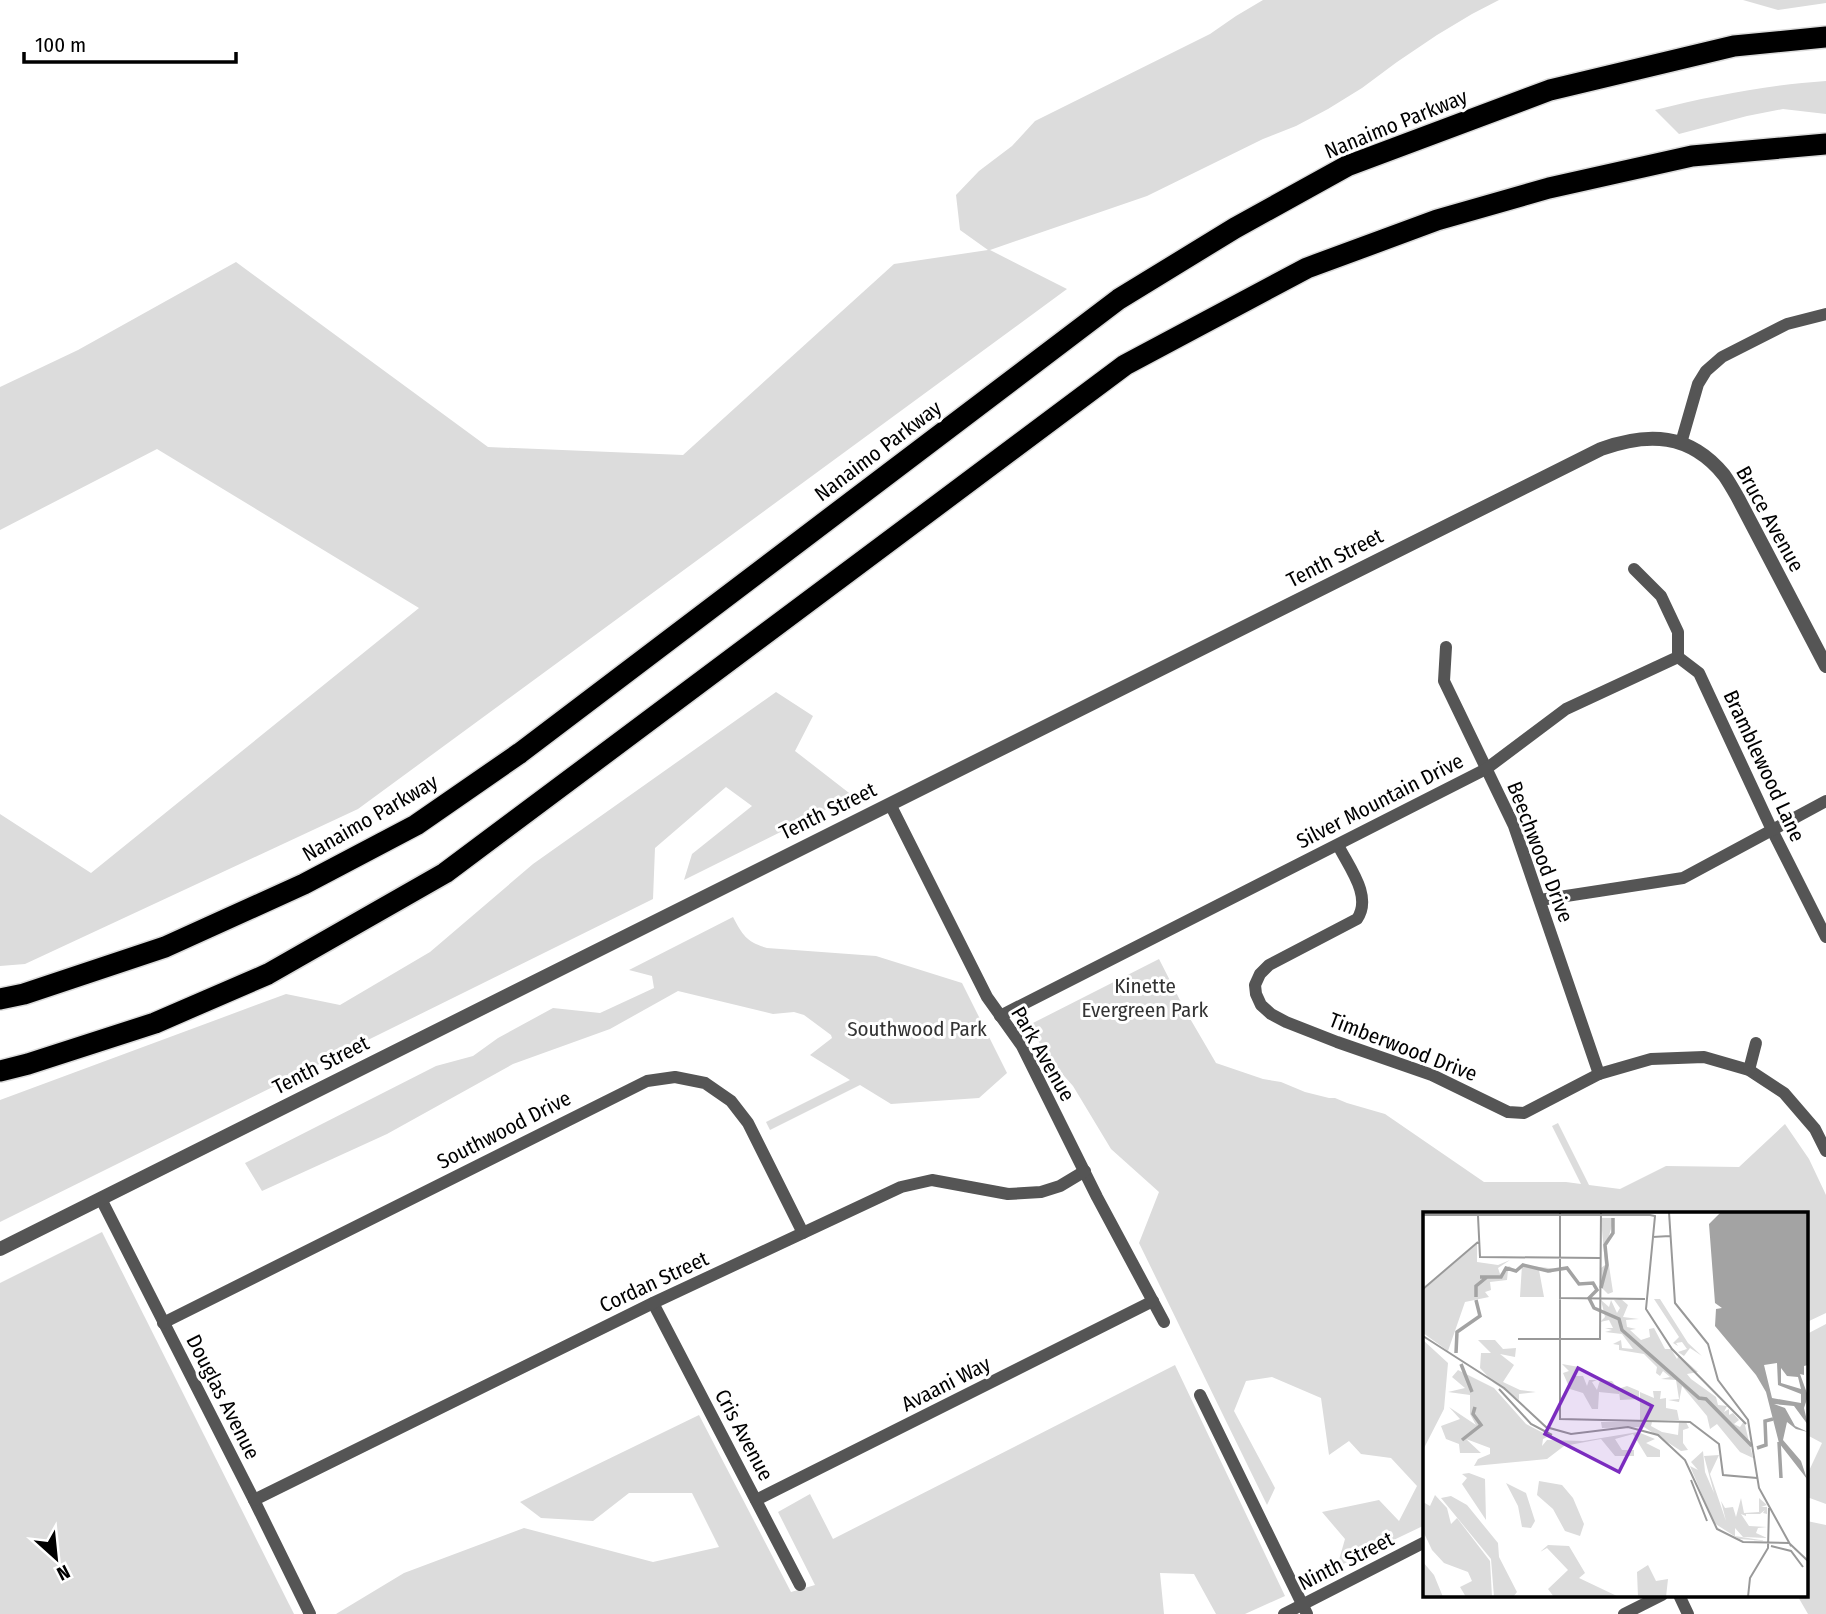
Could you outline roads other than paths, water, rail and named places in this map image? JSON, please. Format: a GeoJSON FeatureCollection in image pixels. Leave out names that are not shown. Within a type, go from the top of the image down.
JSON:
{"type":"FeatureCollection","features":[{"type":"Feature","properties":{"kind":"highway","name":"Nanaimo Parkway"},"geometry":{"type":"LineString","coordinates":[[0,999],[24,994],[165,947],[304,884],[416,825],[520,752],[1119,299],[1235,228],[1347,166],[1550,90],[1734,46],[1826,37]]}},
{"type":"Feature","properties":{"kind":"highway"},"geometry":{"type":"LineString","coordinates":[[0,1071],[155,1023],[268,974],[445,873],[1125,365],[1307,268],[1437,220],[1549,188],[1692,156],[1826,144]]}},
{"type":"Feature","properties":{"kind":"street"},"geometry":{"type":"LineString","coordinates":[[1681,443],[1698,384],[1706,371],[1722,357],[1787,324],[1826,314]]}},
{"type":"Feature","properties":{"kind":"street","name":"Tenth Street"},"geometry":{"type":"LineString","coordinates":[[0,1249],[1601,449],[1624,441],[1646,438],[1681,443]]}},
{"type":"Feature","properties":{"kind":"street","name":"Bruce Avenue"},"geometry":{"type":"LineString","coordinates":[[1681,443],[1706,457],[1724,475],[1826,667]]}},
{"type":"Feature","properties":{"kind":"street"},"geometry":{"type":"LineString","coordinates":[[1634,569],[1661,596],[1678,632],[1678,657]]}},
{"type":"Feature","properties":{"kind":"street","name":"Beechwood Drive"},"geometry":{"type":"LineString","coordinates":[[1447,647],[1444,681],[1514,826],[1599,1074]]}},
{"type":"Feature","properties":{"kind":"street","name":"Silver Mountain Drive"},"geometry":{"type":"LineString","coordinates":[[1000,1016],[1486,769],[1566,709],[1678,657]]}},
{"type":"Feature","properties":{"kind":"street","name":"Bramblewood Lane"},"geometry":{"type":"LineString","coordinates":[[1678,657],[1699,673],[1772,830],[1826,937]]}},
{"type":"Feature","properties":{"kind":"street"},"geometry":{"type":"LineString","coordinates":[[1540,900],[1683,878],[1826,802]]}},
{"type":"Feature","properties":{"kind":"street","name":"Park Avenue"},"geometry":{"type":"LineString","coordinates":[[890,804],[987,997],[1022,1046],[1164,1322]]}},
{"type":"Feature","properties":{"kind":"street","name":"Timberwood Drive"},"geometry":{"type":"LineString","coordinates":[[1338,845],[1360,888],[1362,912],[1357,919],[1269,965],[1260,974],[1255,985],[1256,994],[1261,1005],[1271,1014],[1337,1042],[1432,1075],[1508,1112],[1524,1112],[1599,1074],[1651,1059],[1704,1057],[1749,1070],[1784,1093],[1815,1129],[1826,1151]]}},
{"type":"Feature","properties":{"kind":"street"},"geometry":{"type":"LineString","coordinates":[[1749,1070],[1756,1043]]}},
{"type":"Feature","properties":{"kind":"street","name":"Southwood Drive"},"geometry":{"type":"LineString","coordinates":[[163,1323],[647,1081],[675,1077],[705,1083],[731,1101],[748,1123],[803,1233]]}},
{"type":"Feature","properties":{"kind":"street","name":"Cordan Street"},"geometry":{"type":"LineString","coordinates":[[254,1500],[653,1303],[901,1187],[932,1180],[1008,1194],[1041,1192],[1060,1186],[1085,1171]]}},
{"type":"Feature","properties":{"kind":"street","name":"Douglas Avenue"},"geometry":{"type":"LineString","coordinates":[[101,1199],[310,1614]]}},
{"type":"Feature","properties":{"kind":"street","name":"Avaani Way"},"geometry":{"type":"LineString","coordinates":[[756,1500],[1153,1301]]}},
{"type":"Feature","properties":{"kind":"street","name":"Cris Avenue"},"geometry":{"type":"LineString","coordinates":[[653,1303],[800,1585]]}},
{"type":"Feature","properties":{"kind":"street"},"geometry":{"type":"LineString","coordinates":[[1200,1395],[1305,1609]]}},
{"type":"Feature","properties":{"kind":"street","name":"Ninth Street"},"geometry":{"type":"LineString","coordinates":[[1283,1614],[1305,1609],[1423,1543]]}},
{"type":"Feature","properties":{"kind":"street"},"geometry":{"type":"LineString","coordinates":[[1624,1614],[1660,1596]]}},
{"type":"Feature","properties":{"kind":"street"},"geometry":{"type":"LineString","coordinates":[[1679,1596],[1688,1614]]}},
{"type":"Feature","properties":{"kind":"park label","name":"Kinette Evergreen Park"},"geometry":{"type":"Point","coordinates":[1145,998]}},
{"type":"Feature","properties":{"kind":"park label","name":"Southwood Park"},"geometry":{"type":"Point","coordinates":[917,1029]}}]}
